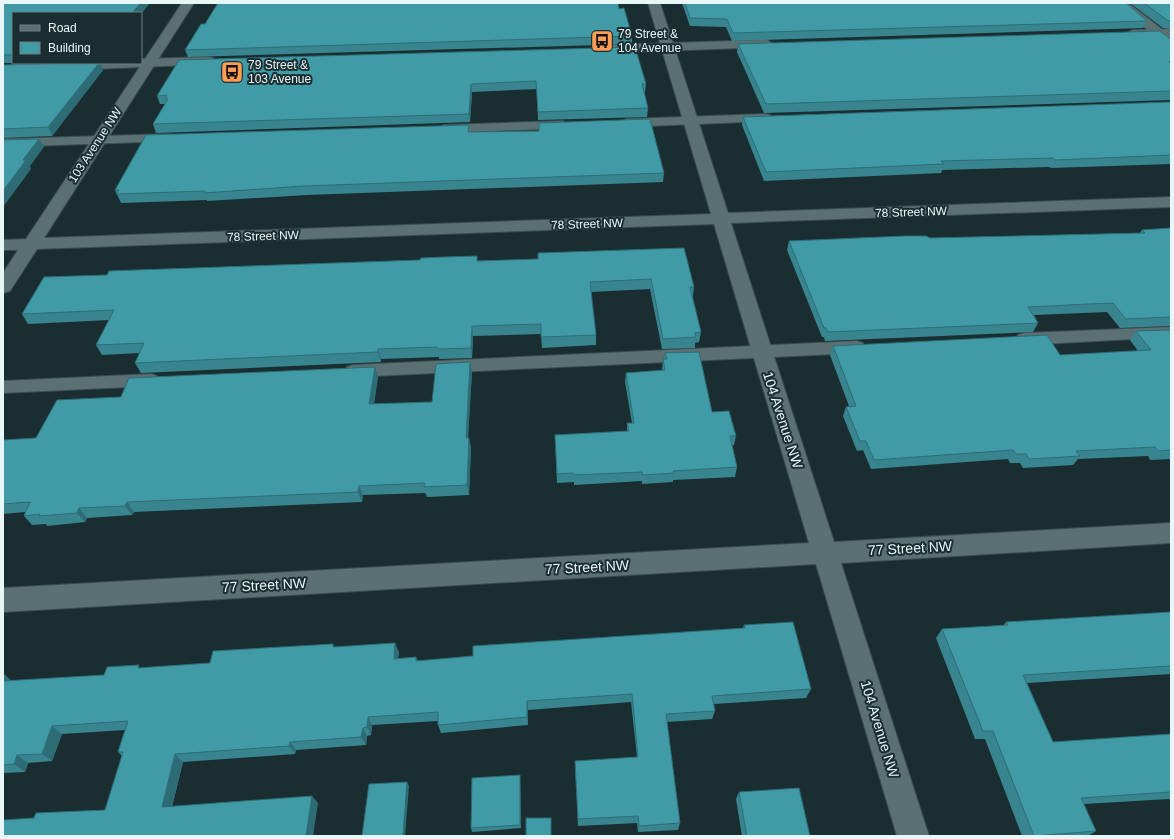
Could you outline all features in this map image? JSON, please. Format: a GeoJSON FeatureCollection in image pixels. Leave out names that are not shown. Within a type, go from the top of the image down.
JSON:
{"type":"FeatureCollection","features":[{"type":"Feature","properties":{"kind":"street","name":"103 Avenue NW"},"geometry":{"type":"LineString","coordinates":[[3,287],[188,3]]}},
{"type":"Feature","properties":{"kind":"street","name":"104 Avenue NW"},"geometry":{"type":"LineString","coordinates":[[654,3],[666,48],[721,219],[761,352],[826,553],[913,836]]}},
{"type":"Feature","properties":{"kind":"street"},"geometry":{"type":"LineString","coordinates":[[1121,3],[1166,33],[1171,42]]}},
{"type":"Feature","properties":{"kind":"street"},"geometry":{"type":"LineString","coordinates":[[1116,34],[1166,33]]}},
{"type":"Feature","properties":{"kind":"street"},"geometry":{"type":"LineString","coordinates":[[593,50],[782,44]]}},
{"type":"Feature","properties":{"kind":"street"},"geometry":{"type":"LineString","coordinates":[[142,63],[218,61]]}},
{"type":"Feature","properties":{"kind":"street"},"geometry":{"type":"LineString","coordinates":[[58,66],[118,64]]}},
{"type":"Feature","properties":{"kind":"street","name":"78 Street NW"},"geometry":{"type":"LineString","coordinates":[[3,246],[1171,202]]}},
{"type":"Feature","properties":{"kind":"street","name":"77 Street NW"},"geometry":{"type":"LineString","coordinates":[[3,600],[1171,533]]}},
{"type":"Feature","properties":{"kind":"lane"},"geometry":{"type":"LineString","coordinates":[[616,123],[776,118]]}},
{"type":"Feature","properties":{"kind":"lane"},"geometry":{"type":"LineString","coordinates":[[434,129],[576,124]]}},
{"type":"Feature","properties":{"kind":"lane"},"geometry":{"type":"LineString","coordinates":[[3,143],[181,137]]}},
{"type":"Feature","properties":{"kind":"lane"},"geometry":{"type":"LineString","coordinates":[[1006,340],[1171,332]]}},
{"type":"Feature","properties":{"kind":"lane"},"geometry":{"type":"LineString","coordinates":[[338,372],[872,346]]}},
{"type":"Feature","properties":{"kind":"lane"},"geometry":{"type":"LineString","coordinates":[[3,387],[171,379]]}},
{"type":"Feature","properties":{"kind":"building"},"geometry":{"type":"Polygon","coordinates":[[[3,3],[141,3],[133,12],[12,12],[12,55],[3,55],[3,3]]]}},
{"type":"Feature","properties":{"kind":"building"},"geometry":{"type":"Polygon","coordinates":[[[218,3],[618,3],[619,9],[624,8],[632,36],[185,50],[201,24],[205,24],[218,3]]]}},
{"type":"Feature","properties":{"kind":"building"},"geometry":{"type":"Polygon","coordinates":[[[685,3],[1126,3],[1147,21],[733,33],[727,19],[690,18],[685,3]]]}},
{"type":"Feature","properties":{"kind":"building"},"geometry":{"type":"Polygon","coordinates":[[[1144,3],[1171,3],[1171,21],[1167,20],[1144,3]]]}},
{"type":"Feature","properties":{"kind":"building"},"geometry":{"type":"Polygon","coordinates":[[[1160,31],[1171,39],[1171,62],[1169,62],[1171,64],[1171,91],[766,104],[738,44],[1160,31]]]}},
{"type":"Feature","properties":{"kind":"building"},"geometry":{"type":"Polygon","coordinates":[[[635,47],[646,84],[642,84],[648,108],[538,112],[536,81],[471,84],[469,114],[153,124],[168,99],[165,99],[167,95],[157,96],[179,60],[635,47]]]}},
{"type":"Feature","properties":{"kind":"building"},"geometry":{"type":"Polygon","coordinates":[[[98,64],[48,127],[3,129],[3,65],[98,64]]]}},
{"type":"Feature","properties":{"kind":"building"},"geometry":{"type":"Polygon","coordinates":[[[1171,102],[1171,155],[1055,160],[1053,158],[941,161],[944,164],[766,172],[743,117],[1171,102]]]}},
{"type":"Feature","properties":{"kind":"building"},"geometry":{"type":"Polygon","coordinates":[[[650,119],[664,173],[304,186],[204,193],[205,191],[116,194],[119,190],[115,190],[146,135],[469,125],[468,132],[539,131],[539,123],[650,119]]]}},
{"type":"Feature","properties":{"kind":"building"},"geometry":{"type":"Polygon","coordinates":[[[39,139],[23,160],[26,160],[3,191],[3,140],[39,139]]]}},
{"type":"Feature","properties":{"kind":"building"},"geometry":{"type":"Polygon","coordinates":[[[1171,228],[1171,317],[1126,319],[1113,303],[1089,304],[1028,307],[1038,323],[828,332],[826,328],[824,328],[789,241],[905,236],[926,236],[930,238],[1145,233],[1142,230],[1171,228]]]}},
{"type":"Feature","properties":{"kind":"building"},"geometry":{"type":"Polygon","coordinates":[[[684,248],[694,287],[690,287],[701,332],[695,333],[696,337],[663,339],[651,279],[590,282],[596,335],[541,337],[541,324],[472,326],[471,348],[437,349],[437,347],[378,349],[378,352],[135,363],[144,343],[96,345],[114,310],[22,314],[44,277],[107,275],[109,271],[420,260],[421,258],[444,257],[477,256],[477,261],[538,259],[538,253],[684,248]]]}},
{"type":"Feature","properties":{"kind":"building"},"geometry":{"type":"Polygon","coordinates":[[[1171,330],[1171,450],[1158,451],[1155,447],[1076,451],[1080,456],[1029,459],[1026,454],[1016,454],[1013,450],[874,460],[866,441],[860,441],[846,407],[856,406],[833,346],[1047,335],[1060,355],[1151,350],[1136,331],[1171,330]]]}},
{"type":"Feature","properties":{"kind":"building"},"geometry":{"type":"Polygon","coordinates":[[[699,352],[712,412],[729,411],[736,436],[730,436],[737,467],[673,471],[674,473],[643,475],[642,472],[574,475],[573,473],[557,474],[555,435],[629,431],[627,423],[634,423],[626,373],[665,370],[663,359],[667,359],[665,353],[699,352]]]}},
{"type":"Feature","properties":{"kind":"building"},"geometry":{"type":"Polygon","coordinates":[[[470,362],[466,438],[469,438],[467,485],[424,487],[425,483],[359,486],[358,492],[127,502],[125,506],[79,508],[77,513],[39,516],[40,514],[24,516],[30,502],[3,504],[3,440],[36,438],[57,400],[121,397],[129,378],[375,367],[369,404],[432,402],[436,364],[470,362]]]}},
{"type":"Feature","properties":{"kind":"building"},"geometry":{"type":"Polygon","coordinates":[[[1171,612],[1171,666],[1023,675],[1053,742],[1171,734],[1171,792],[1081,798],[1096,831],[1034,836],[993,731],[983,731],[942,629],[1008,625],[1006,622],[1171,612]]]}},
{"type":"Feature","properties":{"kind":"building"},"geometry":{"type":"Polygon","coordinates":[[[793,622],[811,689],[712,696],[715,711],[666,714],[680,823],[639,826],[638,816],[578,819],[575,761],[638,757],[632,694],[527,701],[527,717],[438,725],[438,712],[368,717],[367,727],[363,728],[361,737],[290,742],[289,746],[175,754],[162,807],[312,796],[306,836],[3,836],[3,820],[34,818],[36,813],[105,810],[123,752],[118,752],[128,721],[52,726],[42,754],[17,755],[14,764],[3,765],[3,681],[104,675],[107,667],[139,665],[138,668],[210,663],[213,651],[333,644],[333,647],[395,643],[394,659],[416,657],[416,661],[473,656],[473,646],[745,628],[744,625],[793,622]]]}},
{"type":"Feature","properties":{"kind":"building"},"geometry":{"type":"Polygon","coordinates":[[[520,775],[520,825],[471,828],[472,778],[520,775]]]}},
{"type":"Feature","properties":{"kind":"building"},"geometry":{"type":"Polygon","coordinates":[[[407,782],[403,836],[362,836],[369,784],[407,782]]]}},
{"type":"Feature","properties":{"kind":"building"},"geometry":{"type":"Polygon","coordinates":[[[799,788],[810,836],[747,836],[739,792],[799,788]]]}},
{"type":"Feature","properties":{"kind":"building"},"geometry":{"type":"Polygon","coordinates":[[[526,818],[551,818],[551,836],[526,836],[526,818]]]}},
{"type":"Feature","properties":{"kind":"place","name":"79 Street & 104 Avenue"},"geometry":{"type":"Point","coordinates":[602,41]}},
{"type":"Feature","properties":{"kind":"place","name":"79 Street & 103 Avenue"},"geometry":{"type":"Point","coordinates":[232,72]}}]}
